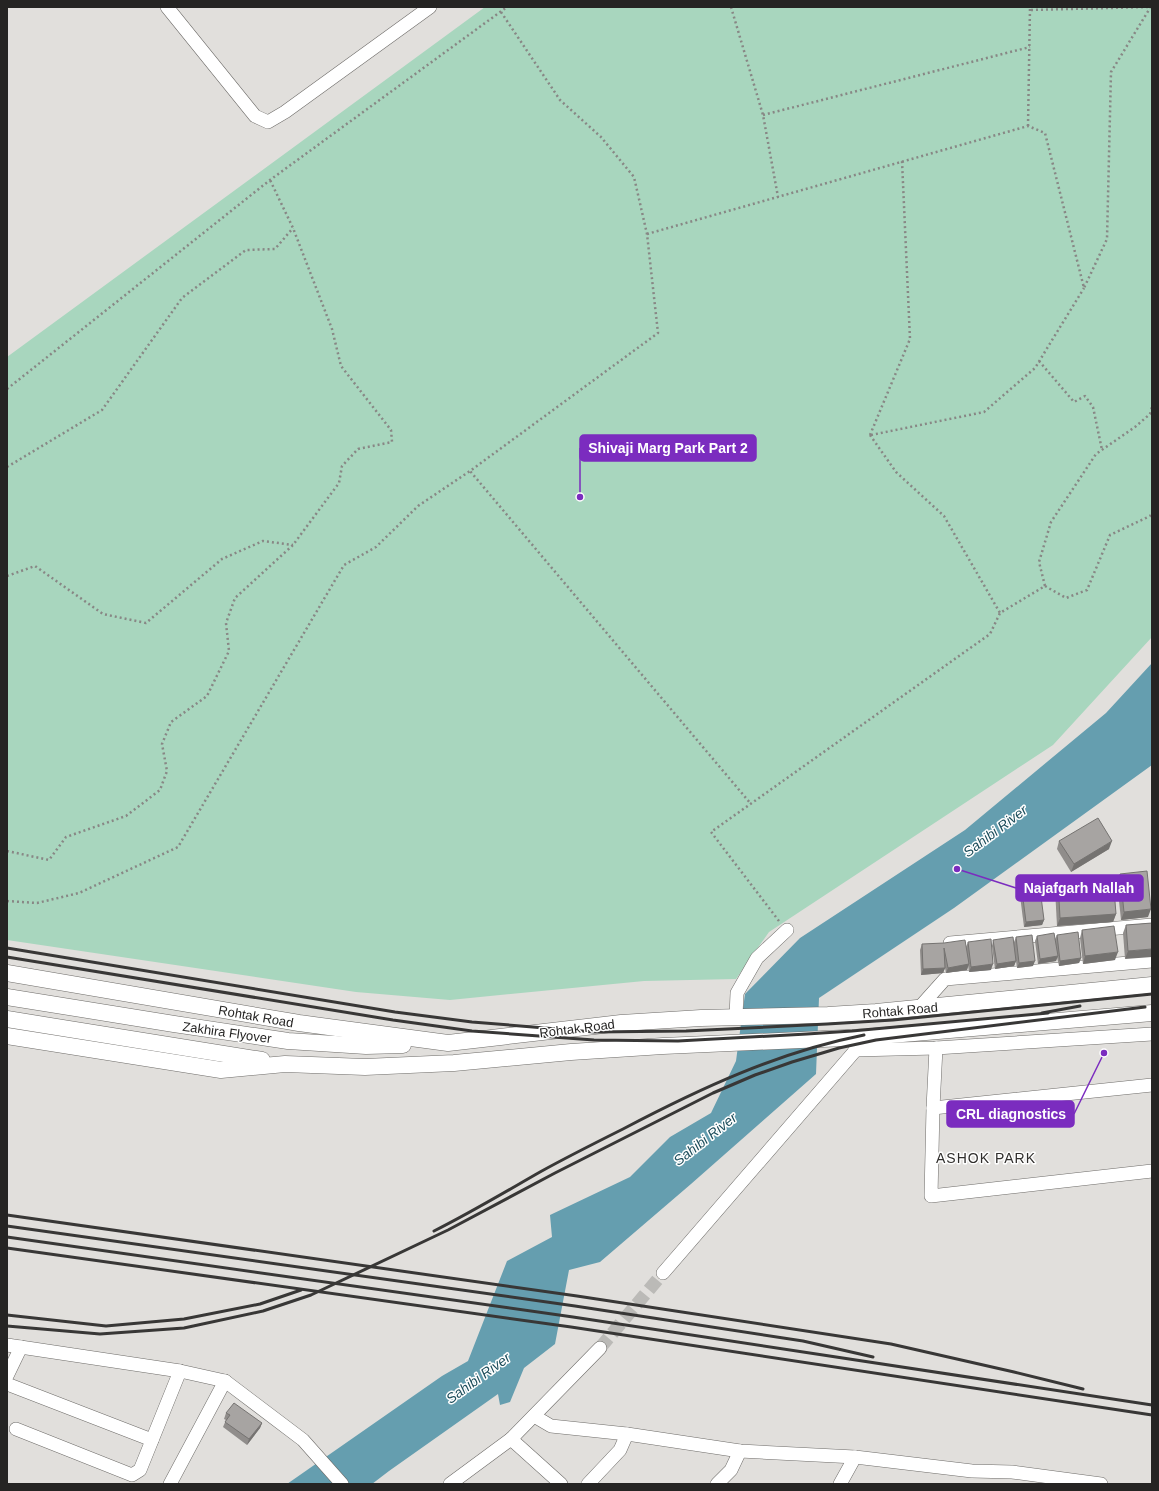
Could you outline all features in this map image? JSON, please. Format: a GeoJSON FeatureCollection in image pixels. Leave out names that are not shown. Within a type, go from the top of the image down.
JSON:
{"type":"FeatureCollection","features":[{"type":"Feature","properties":{"kind":"main road","name":"Rohtak Road"},"geometry":{"type":"LineString","coordinates":[[7,973],[299,1023],[448,1043],[622,1023],[701,1018],[828,1015],[876,1012],[1152,985]]}},
{"type":"Feature","properties":{"kind":"main road","name":"Zakhira Flyover"},"geometry":{"type":"LineString","coordinates":[[7,997],[288,1041],[366,1046],[448,1043]]}},
{"type":"Feature","properties":{"kind":"main road","name":"Rohtak Road"},"geometry":{"type":"LineString","coordinates":[[7,1036],[221,1070],[285,1064],[365,1067],[454,1063],[571,1052],[866,1037],[1152,1013]]}},
{"type":"Feature","properties":{"kind":"main road","name":"Zakhira Flyover"},"geometry":{"type":"LineString","coordinates":[[7,1019],[285,1064]]}},
{"type":"Feature","properties":{"kind":"street"},"geometry":{"type":"LineString","coordinates":[[167,7],[255,116],[268,122],[285,112],[430,7]]}},
{"type":"Feature","properties":{"kind":"street"},"geometry":{"type":"LineString","coordinates":[[950,943],[1152,925]]}},
{"type":"Feature","properties":{"kind":"street"},"geometry":{"type":"LineString","coordinates":[[736,1017],[737,994],[757,958],[787,930]]}},
{"type":"Feature","properties":{"kind":"street"},"geometry":{"type":"LineString","coordinates":[[919,1008],[945,979],[1152,961]]}},
{"type":"Feature","properties":{"kind":"street"},"geometry":{"type":"LineString","coordinates":[[855,1050],[936,1048],[1152,1034]]}},
{"type":"Feature","properties":{"kind":"street"},"geometry":{"type":"LineString","coordinates":[[663,1273],[866,1037]]}},
{"type":"Feature","properties":{"kind":"street"},"geometry":{"type":"LineString","coordinates":[[936,1048],[932,1108],[931,1196],[1152,1171]]}},
{"type":"Feature","properties":{"kind":"street"},"geometry":{"type":"LineString","coordinates":[[932,1108],[1152,1085]]}},
{"type":"Feature","properties":{"kind":"street"},"geometry":{"type":"LineString","coordinates":[[7,1345],[180,1371],[225,1381],[303,1440],[342,1484]]}},
{"type":"Feature","properties":{"kind":"street"},"geometry":{"type":"LineString","coordinates":[[7,1376],[21,1347]]}},
{"type":"Feature","properties":{"kind":"street"},"geometry":{"type":"LineString","coordinates":[[450,1484],[511,1439],[600,1348]]}},
{"type":"Feature","properties":{"kind":"street"},"geometry":{"type":"LineString","coordinates":[[16,1429],[132,1475],[140,1470],[180,1371]]}},
{"type":"Feature","properties":{"kind":"street"},"geometry":{"type":"LineString","coordinates":[[170,1484],[225,1381]]}},
{"type":"Feature","properties":{"kind":"street"},"geometry":{"type":"LineString","coordinates":[[7,1384],[152,1440]]}},
{"type":"Feature","properties":{"kind":"street"},"geometry":{"type":"LineString","coordinates":[[534,1416],[551,1426],[627,1434],[740,1451],[855,1457],[972,1471],[1012,1472],[1101,1484]]}},
{"type":"Feature","properties":{"kind":"street"},"geometry":{"type":"LineString","coordinates":[[588,1484],[620,1450],[627,1434]]}},
{"type":"Feature","properties":{"kind":"street"},"geometry":{"type":"LineString","coordinates":[[511,1439],[561,1484]]}},
{"type":"Feature","properties":{"kind":"street"},"geometry":{"type":"LineString","coordinates":[[717,1484],[731,1470],[740,1451]]}},
{"type":"Feature","properties":{"kind":"street"},"geometry":{"type":"LineString","coordinates":[[840,1484],[855,1457]]}},
{"type":"Feature","properties":{"kind":"path"},"geometry":{"type":"LineString","coordinates":[[7,389],[270,180],[507,7]]}},
{"type":"Feature","properties":{"kind":"path"},"geometry":{"type":"LineString","coordinates":[[731,7],[763,115],[778,197]]}},
{"type":"Feature","properties":{"kind":"path"},"geometry":{"type":"LineString","coordinates":[[1028,126],[1030,9],[1150,7]]}},
{"type":"Feature","properties":{"kind":"path"},"geometry":{"type":"LineString","coordinates":[[870,436],[984,412],[1035,368],[1084,288],[1107,239],[1111,72],[1150,7]]}},
{"type":"Feature","properties":{"kind":"path"},"geometry":{"type":"LineString","coordinates":[[7,901],[37,903],[79,893],[178,847],[344,565],[376,547],[418,506],[470,471],[658,333],[647,234],[634,177],[601,137],[560,100],[501,12]]}},
{"type":"Feature","properties":{"kind":"path"},"geometry":{"type":"LineString","coordinates":[[763,115],[1030,47]]}},
{"type":"Feature","properties":{"kind":"path"},"geometry":{"type":"LineString","coordinates":[[647,234],[1028,126],[1045,133],[1084,288]]}},
{"type":"Feature","properties":{"kind":"path"},"geometry":{"type":"LineString","coordinates":[[870,436],[910,338],[902,161]]}},
{"type":"Feature","properties":{"kind":"path"},"geometry":{"type":"LineString","coordinates":[[7,851],[49,860],[66,837],[126,816],[160,790],[167,771],[162,744],[171,722],[207,696],[229,651],[226,623],[235,598],[293,545],[340,483],[342,466],[358,449],[392,442],[391,430],[341,366],[332,330],[293,228],[270,180]]}},
{"type":"Feature","properties":{"kind":"path"},"geometry":{"type":"LineString","coordinates":[[7,467],[102,410],[182,298],[246,250],[275,250],[293,228]]}},
{"type":"Feature","properties":{"kind":"path"},"geometry":{"type":"LineString","coordinates":[[1039,361],[1074,402],[1085,396],[1093,407],[1102,450]]}},
{"type":"Feature","properties":{"kind":"path"},"geometry":{"type":"LineString","coordinates":[[1152,407],[1150,414],[1135,427],[1096,454],[1051,522],[1040,562],[1045,586],[1066,598],[1086,590],[1110,536],[1150,516],[1152,512]]}},
{"type":"Feature","properties":{"kind":"path"},"geometry":{"type":"LineString","coordinates":[[870,436],[896,472],[944,516],[1000,614]]}},
{"type":"Feature","properties":{"kind":"path"},"geometry":{"type":"LineString","coordinates":[[470,471],[751,804]]}},
{"type":"Feature","properties":{"kind":"path"},"geometry":{"type":"LineString","coordinates":[[7,576],[36,566],[103,614],[146,623],[222,559],[263,541],[293,545]]}},
{"type":"Feature","properties":{"kind":"path"},"geometry":{"type":"LineString","coordinates":[[787,930],[711,832],[990,634],[1000,614],[1045,586]]}},
{"type":"Feature","properties":{"kind":"green space"},"geometry":{"type":"Polygon","coordinates":[[[485,7],[1152,7],[1152,637],[1053,745],[769,932],[736,979],[644,981],[450,1000],[356,992],[7,940],[7,357],[485,7]]]}},
{"type":"Feature","properties":{"kind":"water","name":"Sahibi River"},"geometry":{"type":"Polygon","coordinates":[[[1152,663],[1152,765],[954,908],[819,998],[816,1074],[600,1262],[569,1270],[555,1344],[524,1368],[510,1402],[500,1405],[498,1394],[372,1484],[287,1484],[442,1376],[468,1361],[507,1261],[552,1237],[550,1215],[630,1177],[670,1137],[711,1113],[736,1061],[745,994],[800,938],[965,830],[1106,713],[1152,663]]]}},
{"type":"Feature","properties":{"kind":"building"},"geometry":{"type":"Polygon","coordinates":[[[1098,818],[1112,841],[1074,864],[1059,841],[1098,818]]]}},
{"type":"Feature","properties":{"kind":"building"},"geometry":{"type":"Polygon","coordinates":[[[1147,871],[1151,909],[1124,912],[1120,874],[1147,871]]]}},
{"type":"Feature","properties":{"kind":"building"},"geometry":{"type":"Polygon","coordinates":[[[1113,877],[1116,914],[1060,918],[1058,881],[1113,877]]]}},
{"type":"Feature","properties":{"kind":"building"},"geometry":{"type":"Polygon","coordinates":[[[1039,881],[1044,920],[1026,922],[1021,883],[1039,881]]]}},
{"type":"Feature","properties":{"kind":"building"},"geometry":{"type":"Polygon","coordinates":[[[1152,923],[1152,949],[1128,951],[1126,925],[1152,923]]]}},
{"type":"Feature","properties":{"kind":"building"},"geometry":{"type":"Polygon","coordinates":[[[1114,926],[1118,952],[1085,956],[1082,930],[1114,926]]]}},
{"type":"Feature","properties":{"kind":"building"},"geometry":{"type":"Polygon","coordinates":[[[1078,932],[1081,958],[1060,961],[1057,935],[1078,932]]]}},
{"type":"Feature","properties":{"kind":"building"},"geometry":{"type":"Polygon","coordinates":[[[1054,933],[1058,956],[1040,959],[1037,936],[1054,933]]]}},
{"type":"Feature","properties":{"kind":"building"},"geometry":{"type":"Polygon","coordinates":[[[1032,935],[1035,961],[1019,963],[1016,937],[1032,935]]]}},
{"type":"Feature","properties":{"kind":"building"},"geometry":{"type":"Polygon","coordinates":[[[1013,937],[1016,961],[997,964],[993,940],[1013,937]]]}},
{"type":"Feature","properties":{"kind":"building"},"geometry":{"type":"Polygon","coordinates":[[[991,939],[993,964],[971,967],[968,942],[991,939]]]}},
{"type":"Feature","properties":{"kind":"building"},"geometry":{"type":"Polygon","coordinates":[[[965,940],[969,964],[948,968],[944,948],[945,968],[923,969],[922,944],[965,940]]]}},
{"type":"Feature","properties":{"kind":"building"},"geometry":{"type":"Polygon","coordinates":[[[234,1403],[262,1423],[249,1439],[225,1422],[230,1415],[226,1413],[234,1403]]]}},
{"type":"Feature","properties":{"kind":"tunnel"},"geometry":{"type":"LineString","coordinates":[[600,1348],[663,1273]]}},
{"type":"Feature","properties":{"kind":"railway"},"geometry":{"type":"LineString","coordinates":[[7,948],[395,1012],[472,1022],[594,1032],[686,1031],[893,1020],[1152,994]]}},
{"type":"Feature","properties":{"kind":"railway"},"geometry":{"type":"LineString","coordinates":[[7,957],[393,1020],[472,1031],[594,1040],[678,1041],[807,1034],[1048,1013]]}},
{"type":"Feature","properties":{"kind":"railway"},"geometry":{"type":"LineString","coordinates":[[1042,1013],[1080,1006]]}},
{"type":"Feature","properties":{"kind":"railway"},"geometry":{"type":"LineString","coordinates":[[7,1326],[100,1334],[184,1328],[263,1311],[311,1295],[448,1230],[555,1173],[713,1093],[755,1075],[792,1062],[839,1048],[876,1040],[1145,1007]]}},
{"type":"Feature","properties":{"kind":"railway"},"geometry":{"type":"LineString","coordinates":[[434,1231],[571,1155],[710,1086],[740,1073],[801,1051],[864,1035]]}},
{"type":"Feature","properties":{"kind":"railway"},"geometry":{"type":"LineString","coordinates":[[7,1215],[577,1296],[891,1344],[1083,1389]]}},
{"type":"Feature","properties":{"kind":"railway"},"geometry":{"type":"LineString","coordinates":[[7,1226],[575,1306],[803,1341],[873,1357]]}},
{"type":"Feature","properties":{"kind":"railway"},"geometry":{"type":"LineString","coordinates":[[7,1237],[573,1317],[1152,1405]]}},
{"type":"Feature","properties":{"kind":"railway"},"geometry":{"type":"LineString","coordinates":[[7,1248],[571,1327],[1152,1415]]}},
{"type":"Feature","properties":{"kind":"railway"},"geometry":{"type":"LineString","coordinates":[[7,1315],[106,1326],[184,1319],[260,1304],[301,1290]]}},
{"type":"Feature","properties":{"kind":"place","name":"Shivaji Marg Park Part 2"},"geometry":{"type":"Point","coordinates":[580,497]}},
{"type":"Feature","properties":{"kind":"place","name":"Najafgarh Nallah"},"geometry":{"type":"Point","coordinates":[957,869]}},
{"type":"Feature","properties":{"kind":"place","name":"CRL diagnostics"},"geometry":{"type":"Point","coordinates":[1104,1053]}},
{"type":"Feature","properties":{"kind":"district","name":"ASHOK PARK"},"geometry":{"type":"Point","coordinates":[986,1158]}}]}
